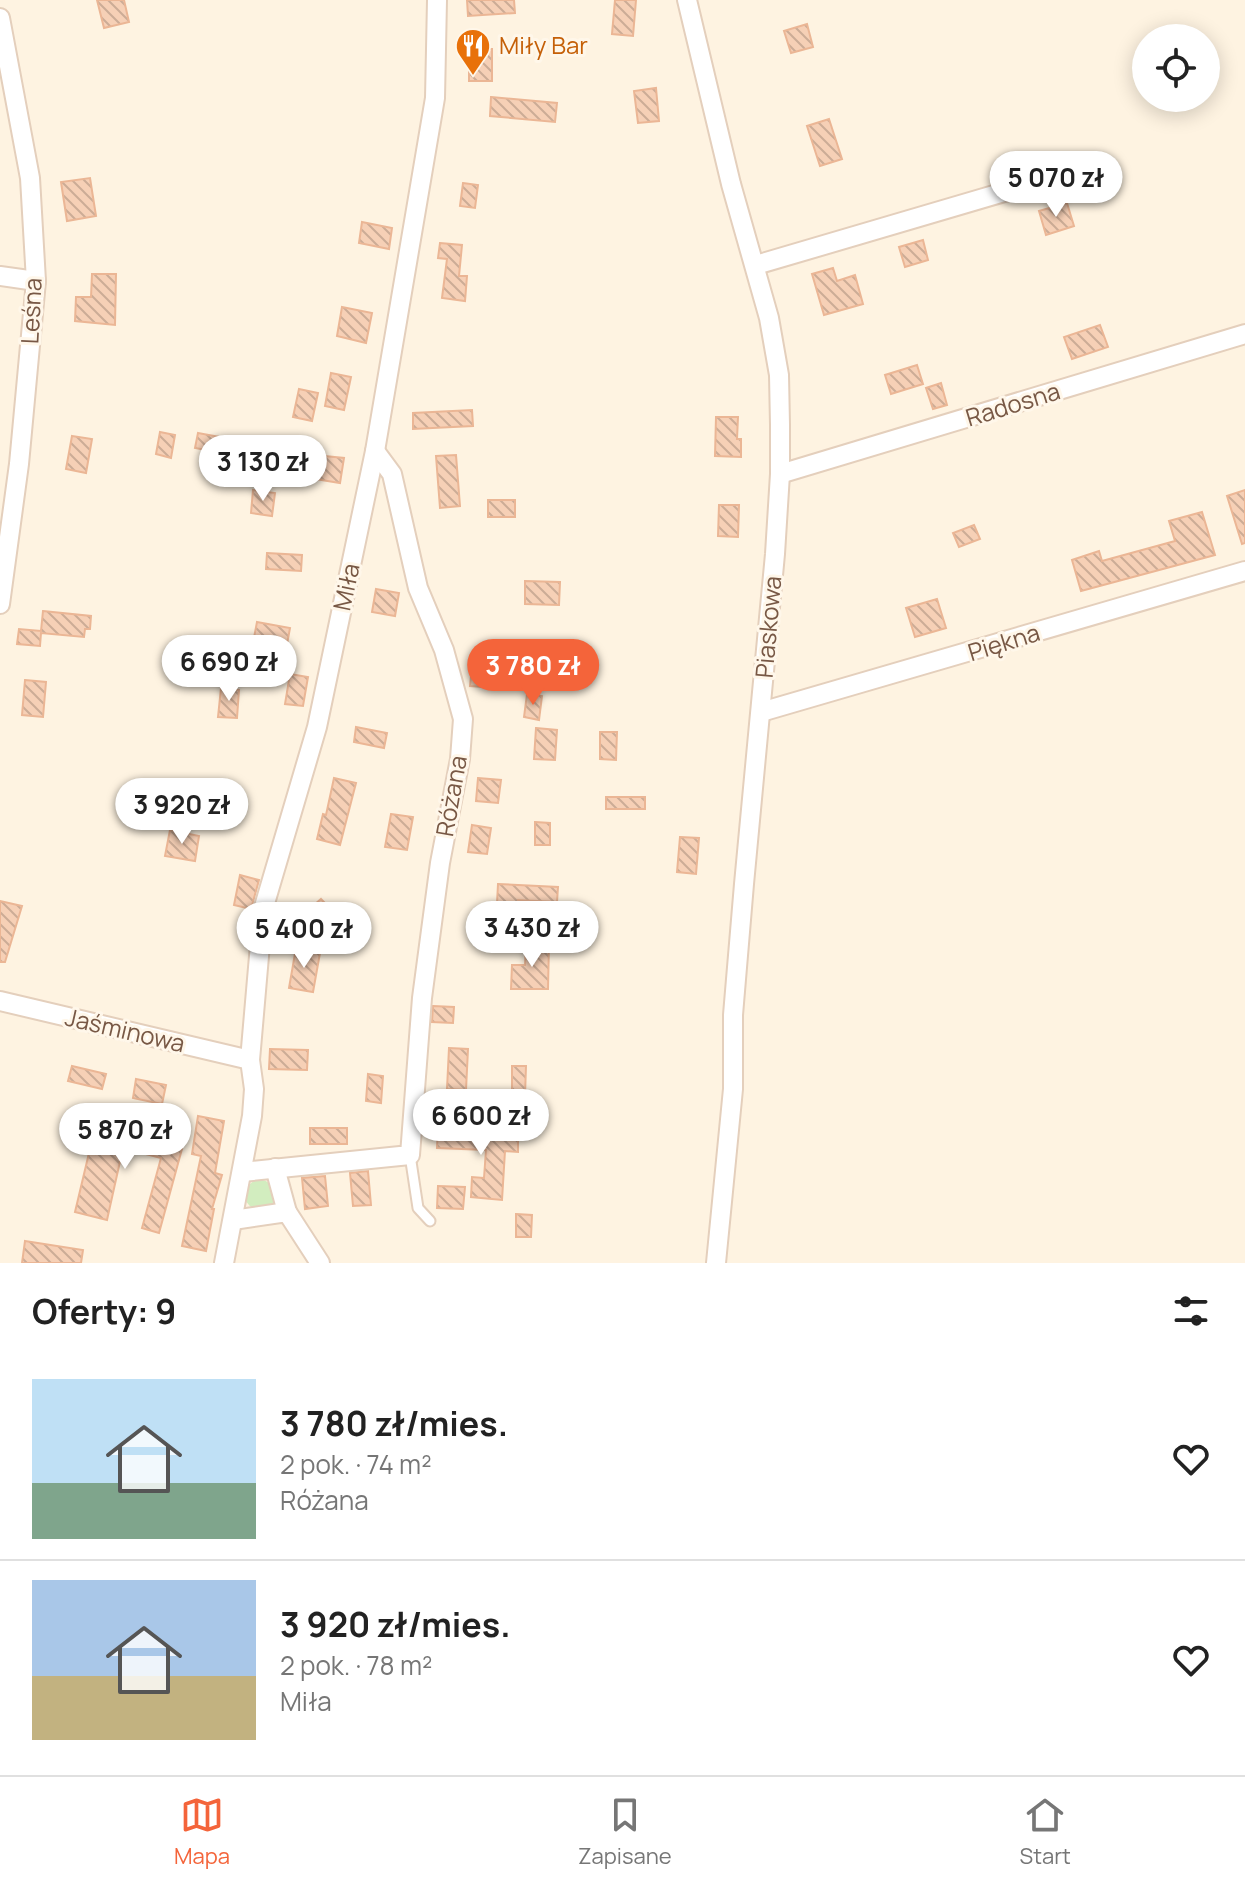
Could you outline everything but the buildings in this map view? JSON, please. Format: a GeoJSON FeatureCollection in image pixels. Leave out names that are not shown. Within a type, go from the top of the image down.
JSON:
{"type":"FeatureCollection","features":[{"type":"Feature","properties":{"kind":"street","name":"Miła"},"geometry":{"type":"LineString","coordinates":[[224,1263],[252,1116],[254,1089],[250,1060],[263,910],[317,727],[375,451],[435,98],[437,0]]}},
{"type":"Feature","properties":{"kind":"street","name":"Piaskowa"},"geometry":{"type":"LineString","coordinates":[[687,0],[731,184],[756,265],[779,375],[780,474],[734,1000],[733,1089],[716,1263]]}},
{"type":"Feature","properties":{"kind":"street","name":"Leśna"},"geometry":{"type":"LineString","coordinates":[[0,18],[30,178],[36,281],[19,464],[0,604]]}},
{"type":"Feature","properties":{"kind":"street"},"geometry":{"type":"LineString","coordinates":[[756,265],[1069,173]]}},
{"type":"Feature","properties":{"kind":"street"},"geometry":{"type":"LineString","coordinates":[[0,276],[36,281]]}},
{"type":"Feature","properties":{"kind":"street","name":"Radosna"},"geometry":{"type":"LineString","coordinates":[[780,474],[1245,334]]}},
{"type":"Feature","properties":{"kind":"street","name":"Różana"},"geometry":{"type":"LineString","coordinates":[[375,451],[392,474],[418,588],[444,650],[463,719],[460,759],[440,863],[422,998],[410,1155]]}},
{"type":"Feature","properties":{"kind":"street","name":"Piękna"},"geometry":{"type":"LineString","coordinates":[[761,712],[1245,571]]}},
{"type":"Feature","properties":{"kind":"street","name":"Jaśminowa"},"geometry":{"type":"LineString","coordinates":[[0,1001],[250,1060]]}},
{"type":"Feature","properties":{"kind":"street"},"geometry":{"type":"LineString","coordinates":[[242,1172],[410,1155]]}},
{"type":"Feature","properties":{"kind":"street"},"geometry":{"type":"LineString","coordinates":[[275,1168],[287,1212],[320,1263]]}},
{"type":"Feature","properties":{"kind":"street"},"geometry":{"type":"LineString","coordinates":[[233,1220],[287,1212]]}},
{"type":"Feature","properties":{"kind":"lane","name":"Różana"},"geometry":{"type":"LineString","coordinates":[[410,1155],[418,1208],[430,1221]]}},
{"type":"Feature","properties":{"kind":"green space"},"geometry":{"type":"Polygon","coordinates":[[[260,1180],[270,1185],[275,1195],[270,1205],[260,1210],[250,1205],[245,1195],[250,1185],[260,1180]]]}},
{"type":"Feature","properties":{"kind":"place","name":"Miły Bar"},"geometry":{"type":"Point","coordinates":[473,77]}}]}
